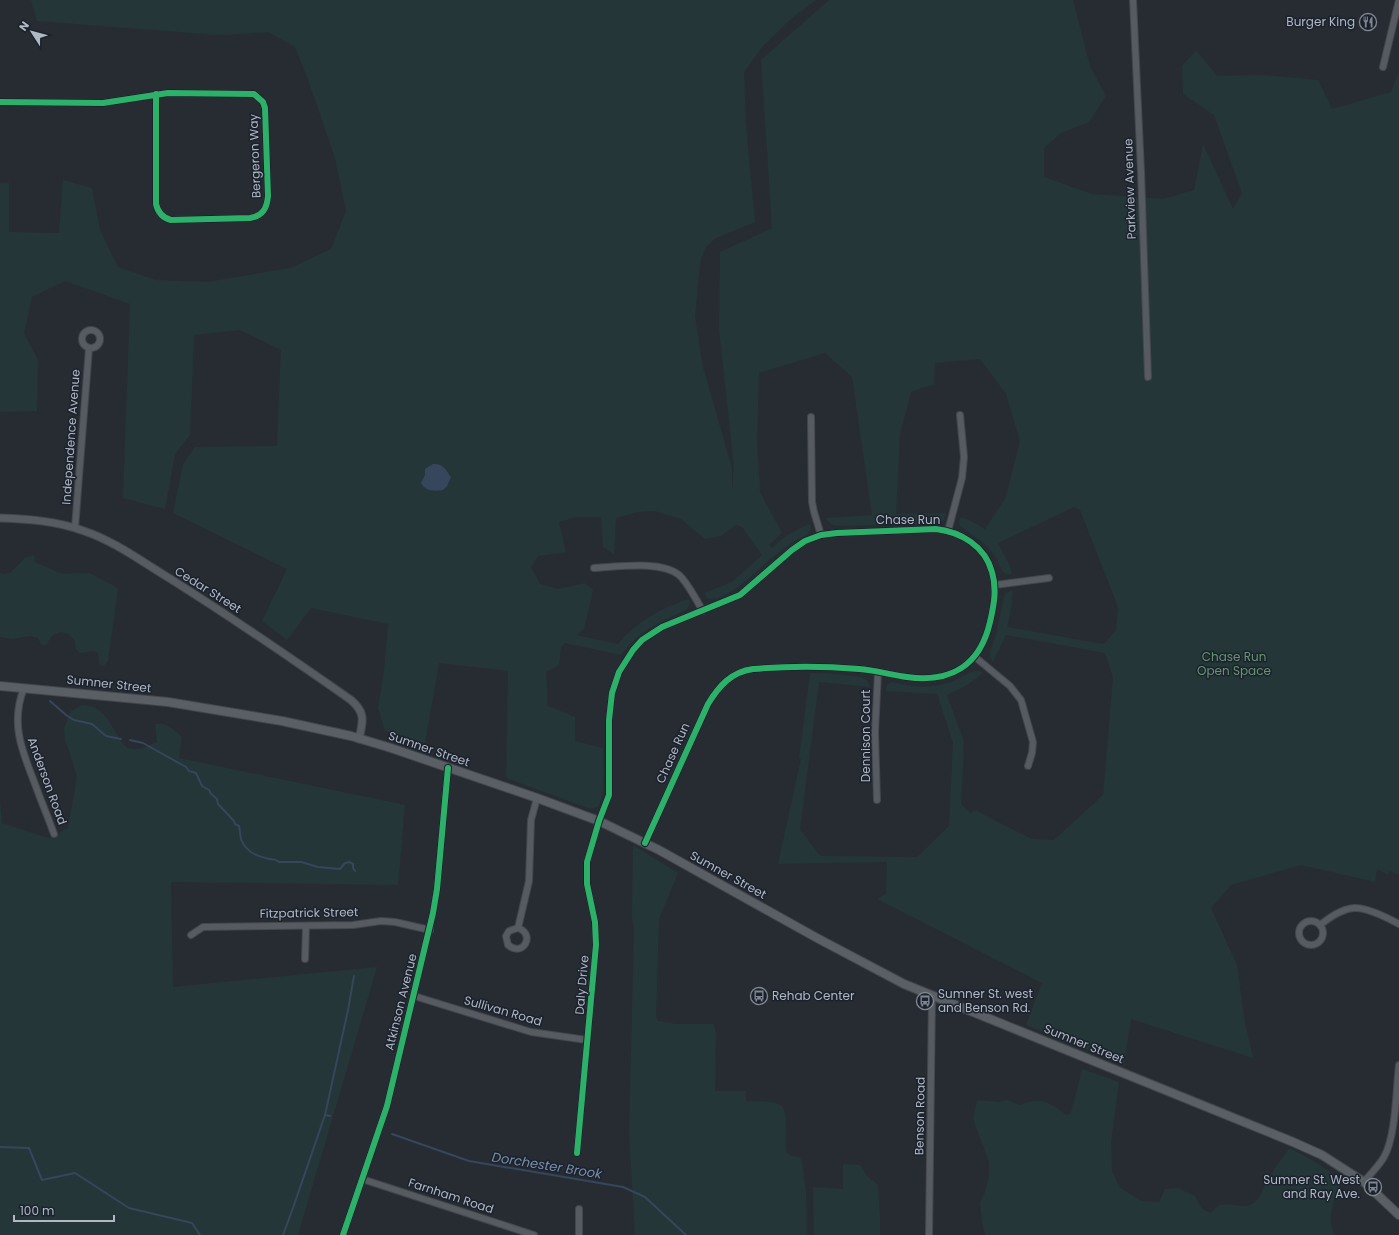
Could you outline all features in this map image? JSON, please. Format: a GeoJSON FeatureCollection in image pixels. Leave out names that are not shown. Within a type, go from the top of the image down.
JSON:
{"type":"FeatureCollection","features":[{"type":"Feature","properties":{"kind":"main road","name":"Sumner Street"},"geometry":{"type":"LineString","coordinates":[[0,686],[168,702],[282,721],[391,748],[599,821],[645,843],[876,970],[932,996],[1294,1142],[1322,1155],[1364,1182],[1399,1215]]}},
{"type":"Feature","properties":{"kind":"street","name":"Parkview Avenue"},"geometry":{"type":"LineString","coordinates":[[1133,0],[1148,377]]}},
{"type":"Feature","properties":{"kind":"street"},"geometry":{"type":"LineString","coordinates":[[1383,66],[1399,0]]}},
{"type":"Feature","properties":{"kind":"street","name":"Bergeron Way"},"geometry":{"type":"LineString","coordinates":[[0,102],[103,103],[156,94],[254,94],[263,102],[267,169],[267,205],[259,216],[250,218],[171,220],[160,214],[156,204],[156,94]]}},
{"type":"Feature","properties":{"kind":"street","name":"Independence Avenue"},"geometry":{"type":"LineString","coordinates":[[75,528],[88,348]]}},
{"type":"Feature","properties":{"kind":"street"},"geometry":{"type":"LineString","coordinates":[[948,531],[963,467],[964,449],[960,415]]}},
{"type":"Feature","properties":{"kind":"street"},"geometry":{"type":"LineString","coordinates":[[812,417],[812,502],[821,534]]}},
{"type":"Feature","properties":{"kind":"street","name":"Cedar Street"},"geometry":{"type":"LineString","coordinates":[[0,518],[44,521],[75,528],[106,540],[208,602],[358,706],[363,717],[359,739]]}},
{"type":"Feature","properties":{"kind":"street","name":"Chase Run"},"geometry":{"type":"LineString","coordinates":[[599,821],[609,795],[610,704],[615,682],[619,672],[633,650],[642,640],[662,627],[740,594],[792,550],[805,541],[821,534],[837,532],[936,529],[948,531],[972,542],[982,550],[992,569],[995,585],[994,600],[988,632],[983,645],[969,663],[956,672],[940,677],[918,678],[861,669],[812,666],[746,670],[726,680],[708,704],[645,843]]}},
{"type":"Feature","properties":{"kind":"street"},"geometry":{"type":"LineString","coordinates":[[594,568],[660,566],[672,570],[680,576],[702,611]]}},
{"type":"Feature","properties":{"kind":"street"},"geometry":{"type":"LineString","coordinates":[[995,585],[1049,578]]}},
{"type":"Feature","properties":{"kind":"street"},"geometry":{"type":"LineString","coordinates":[[974,657],[1010,686],[1021,700],[1033,742],[1032,753],[1028,766]]}},
{"type":"Feature","properties":{"kind":"street","name":"Dennison Court"},"geometry":{"type":"LineString","coordinates":[[877,800],[874,732],[878,672]]}},
{"type":"Feature","properties":{"kind":"street","name":"Anderson Road"},"geometry":{"type":"LineString","coordinates":[[24,688],[18,707],[20,742],[54,834]]}},
{"type":"Feature","properties":{"kind":"street","name":"Atkinson Avenue"},"geometry":{"type":"LineString","coordinates":[[343,1235],[387,1106],[430,930],[437,889],[448,768]]}},
{"type":"Feature","properties":{"kind":"street"},"geometry":{"type":"LineString","coordinates":[[518,928],[529,881],[531,820],[537,798]]}},
{"type":"Feature","properties":{"kind":"street","name":"Daly Drive"},"geometry":{"type":"LineString","coordinates":[[577,1153],[596,938],[595,922],[587,884],[586,868],[588,856],[599,821]]}},
{"type":"Feature","properties":{"kind":"street"},"geometry":{"type":"LineString","coordinates":[[1320,925],[1333,915],[1354,908],[1366,910],[1396,923]]}},
{"type":"Feature","properties":{"kind":"street","name":"Fitzpatrick Street"},"geometry":{"type":"LineString","coordinates":[[191,935],[203,927],[353,925],[381,921],[395,922],[430,930]]}},
{"type":"Feature","properties":{"kind":"street"},"geometry":{"type":"LineString","coordinates":[[1313,921],[1320,925],[1323,933],[1320,940],[1313,945],[1302,942],[1298,931],[1302,924],[1313,921]]}},
{"type":"Feature","properties":{"kind":"street"},"geometry":{"type":"LineString","coordinates":[[305,959],[306,926]]}},
{"type":"Feature","properties":{"kind":"street","name":"Sullivan Road"},"geometry":{"type":"LineString","coordinates":[[414,996],[514,1028],[588,1040]]}},
{"type":"Feature","properties":{"kind":"street","name":"Benson Road"},"geometry":{"type":"LineString","coordinates":[[929,1235],[932,996]]}},
{"type":"Feature","properties":{"kind":"street"},"geometry":{"type":"LineString","coordinates":[[1364,1182],[1384,1157],[1396,1124],[1399,1065]]}},
{"type":"Feature","properties":{"kind":"street","name":"Farnham Road"},"geometry":{"type":"LineString","coordinates":[[362,1178],[534,1235]]}},
{"type":"Feature","properties":{"kind":"street"},"geometry":{"type":"LineString","coordinates":[[579,1209],[579,1235]]}},
{"type":"Feature","properties":{"kind":"green space","name":"Chase Run Open Space"},"geometry":{"type":"Polygon","coordinates":[[[31,0],[816,0],[792,18],[762,47],[744,72],[746,125],[755,222],[716,238],[705,248],[700,263],[695,317],[703,367],[732,468],[732,491],[734,466],[719,330],[720,252],[772,228],[761,60],[829,0],[1073,0],[1090,66],[1106,96],[1089,122],[1061,133],[1044,148],[1044,177],[1092,194],[1163,199],[1194,190],[1203,144],[1233,209],[1242,193],[1214,115],[1183,94],[1182,66],[1196,50],[1217,76],[1260,75],[1318,80],[1332,109],[1391,92],[1399,72],[1399,875],[1389,871],[1388,875],[1377,869],[1375,882],[1301,865],[1231,885],[1211,908],[1237,965],[1244,1017],[1253,1058],[1131,1019],[1124,1064],[1026,1025],[1042,983],[877,899],[886,894],[887,862],[778,864],[801,759],[799,758],[810,673],[855,676],[865,679],[870,687],[819,682],[800,829],[820,856],[917,857],[949,826],[953,743],[937,694],[886,691],[887,685],[892,682],[923,687],[942,685],[975,671],[983,673],[967,685],[947,695],[964,742],[961,804],[971,814],[975,810],[1032,839],[1054,840],[1103,795],[1113,678],[1105,653],[1006,635],[993,662],[990,657],[1004,597],[1006,593],[1013,590],[1007,627],[1104,644],[1116,630],[1118,607],[1080,510],[1074,507],[998,543],[1009,564],[1012,574],[1006,574],[1003,572],[995,556],[985,544],[960,526],[959,521],[961,517],[985,529],[1005,499],[1020,441],[1006,394],[980,359],[935,363],[934,384],[911,392],[900,434],[896,514],[946,513],[944,519],[940,523],[837,526],[831,524],[827,520],[826,518],[872,515],[852,377],[825,353],[759,373],[757,443],[760,492],[782,533],[769,545],[772,548],[795,531],[811,524],[811,527],[810,531],[806,535],[781,550],[732,591],[714,599],[707,598],[704,593],[732,582],[762,555],[742,527],[736,525],[721,536],[705,539],[681,519],[655,511],[637,512],[616,518],[614,554],[603,547],[601,517],[576,517],[559,522],[566,552],[538,556],[531,567],[540,584],[558,589],[585,583],[593,590],[584,629],[577,635],[618,644],[641,622],[650,616],[689,599],[690,602],[686,610],[658,623],[642,633],[621,655],[565,643],[561,646],[559,665],[546,672],[548,706],[575,717],[575,741],[603,748],[603,787],[601,801],[598,807],[591,809],[506,778],[508,671],[439,663],[425,743],[385,731],[378,708],[384,670],[388,624],[311,608],[287,640],[262,621],[287,569],[173,513],[183,464],[195,447],[277,446],[281,350],[240,330],[194,335],[190,435],[175,454],[165,509],[123,498],[130,304],[65,281],[32,297],[24,333],[38,360],[37,411],[0,412],[0,183],[9,183],[9,232],[59,233],[63,180],[92,188],[100,230],[118,267],[156,280],[207,282],[290,268],[331,249],[346,211],[335,158],[295,47],[268,32],[219,35],[37,21],[31,0]]]}},
{"type":"Feature","properties":{"kind":"green space"},"geometry":{"type":"Polygon","coordinates":[[[34,555],[35,562],[62,574],[89,573],[118,588],[108,661],[104,666],[99,664],[98,653],[94,651],[80,653],[76,649],[74,639],[68,634],[61,632],[53,635],[45,646],[41,644],[38,638],[30,636],[12,639],[0,637],[0,573],[10,573],[25,558],[34,555]]]}},
{"type":"Feature","properties":{"kind":"green space"},"geometry":{"type":"Polygon","coordinates":[[[82,705],[101,711],[122,742],[127,747],[133,749],[142,748],[157,742],[155,724],[159,723],[170,727],[182,737],[179,758],[405,805],[398,885],[171,882],[173,987],[377,967],[298,1235],[0,1235],[0,801],[2,823],[50,838],[68,828],[77,777],[68,747],[65,742],[64,728],[71,711],[82,705]]]}},
{"type":"Feature","properties":{"kind":"green space"},"geometry":{"type":"Polygon","coordinates":[[[633,845],[678,873],[659,919],[656,1016],[658,1021],[677,1024],[713,1024],[716,1035],[715,1091],[746,1091],[746,1101],[772,1102],[780,1105],[783,1109],[786,1122],[786,1150],[788,1154],[800,1158],[802,1161],[806,1192],[807,1235],[635,1235],[629,1133],[634,931],[632,918],[633,845]]]}},
{"type":"Feature","properties":{"kind":"green space"},"geometry":{"type":"Polygon","coordinates":[[[1082,1069],[1119,1082],[1111,1142],[1112,1171],[1120,1188],[1142,1201],[1159,1202],[1165,1189],[1178,1188],[1195,1196],[1202,1209],[1211,1213],[1217,1207],[1224,1204],[1246,1206],[1257,1200],[1268,1179],[1289,1148],[1307,1157],[1343,1180],[1336,1195],[1331,1212],[1331,1224],[1334,1235],[985,1235],[980,1203],[985,1192],[989,1176],[989,1162],[973,1118],[977,1100],[999,1102],[1007,1100],[1019,1105],[1032,1101],[1039,1101],[1055,1107],[1066,1115],[1070,1114],[1082,1069]]]}},
{"type":"Feature","properties":{"kind":"green space"},"geometry":{"type":"Polygon","coordinates":[[[843,1164],[859,1165],[862,1167],[866,1175],[878,1185],[880,1235],[814,1235],[813,1187],[843,1189],[843,1164]]]}},
{"type":"Feature","properties":{"kind":"water"},"geometry":{"type":"Polygon","coordinates":[[[433,464],[442,466],[451,477],[447,486],[443,490],[433,491],[425,488],[421,483],[425,475],[425,469],[433,464]]]}},
{"type":"Feature","properties":{"kind":"waterway"},"geometry":{"type":"LineString","coordinates":[[50,701],[74,720],[92,724],[106,736],[121,739]]}},
{"type":"Feature","properties":{"kind":"waterway"},"geometry":{"type":"LineString","coordinates":[[130,740],[143,743],[186,767],[189,771],[196,773],[202,786],[209,790],[217,799],[218,804],[235,824],[239,826],[243,844],[251,852],[279,862],[301,862],[318,867],[340,869],[345,863],[349,862],[353,864],[355,871]]}},
{"type":"Feature","properties":{"kind":"waterway"},"geometry":{"type":"LineString","coordinates":[[325,1115],[354,976]]}},
{"type":"Feature","properties":{"kind":"waterway","name":"Dorchester Brook"},"geometry":{"type":"LineString","coordinates":[[283,1235],[325,1115],[330,1116]]}},
{"type":"Feature","properties":{"kind":"waterway","name":"Dorchester Brook"},"geometry":{"type":"LineString","coordinates":[[392,1134],[469,1161],[623,1187],[645,1197],[686,1235]]}},
{"type":"Feature","properties":{"kind":"waterway","name":"Dorchester Brook"},"geometry":{"type":"LineString","coordinates":[[0,1147],[29,1148],[42,1180],[75,1173],[129,1208],[192,1223],[200,1235]]}},
{"type":"Feature","properties":{"kind":"cycle path"},"geometry":{"type":"LineString","coordinates":[[0,102],[103,103],[168,93],[254,94],[263,102],[265,108],[268,196],[264,211],[250,218],[171,220],[161,215],[156,204],[156,94]]}},
{"type":"Feature","properties":{"kind":"cycle path"},"geometry":{"type":"LineString","coordinates":[[577,1153],[596,945],[595,922],[587,884],[587,862],[599,821],[609,795],[609,720],[612,693],[619,672],[633,650],[642,640],[662,627],[740,595],[792,550],[805,541],[821,535],[936,529],[954,533],[963,537],[978,548],[989,563],[994,578],[994,603],[985,637],[979,650],[971,660],[950,674],[923,678],[832,667],[779,667],[753,669],[738,673],[721,686],[708,704],[645,843]]}},
{"type":"Feature","properties":{"kind":"cycle path"},"geometry":{"type":"LineString","coordinates":[[343,1235],[387,1106],[433,913],[437,889],[448,768]]}},
{"type":"Feature","properties":{"kind":"place","name":"Burger King"},"geometry":{"type":"Point","coordinates":[1368,22]}},
{"type":"Feature","properties":{"kind":"place","name":"Rehab Center"},"geometry":{"type":"Point","coordinates":[759,996]}},
{"type":"Feature","properties":{"kind":"place","name":"Sumner St. west and Benson Rd."},"geometry":{"type":"Point","coordinates":[925,1001]}},
{"type":"Feature","properties":{"kind":"place","name":"Sumner St. West and Ray Ave."},"geometry":{"type":"Point","coordinates":[1373,1187]}}]}
